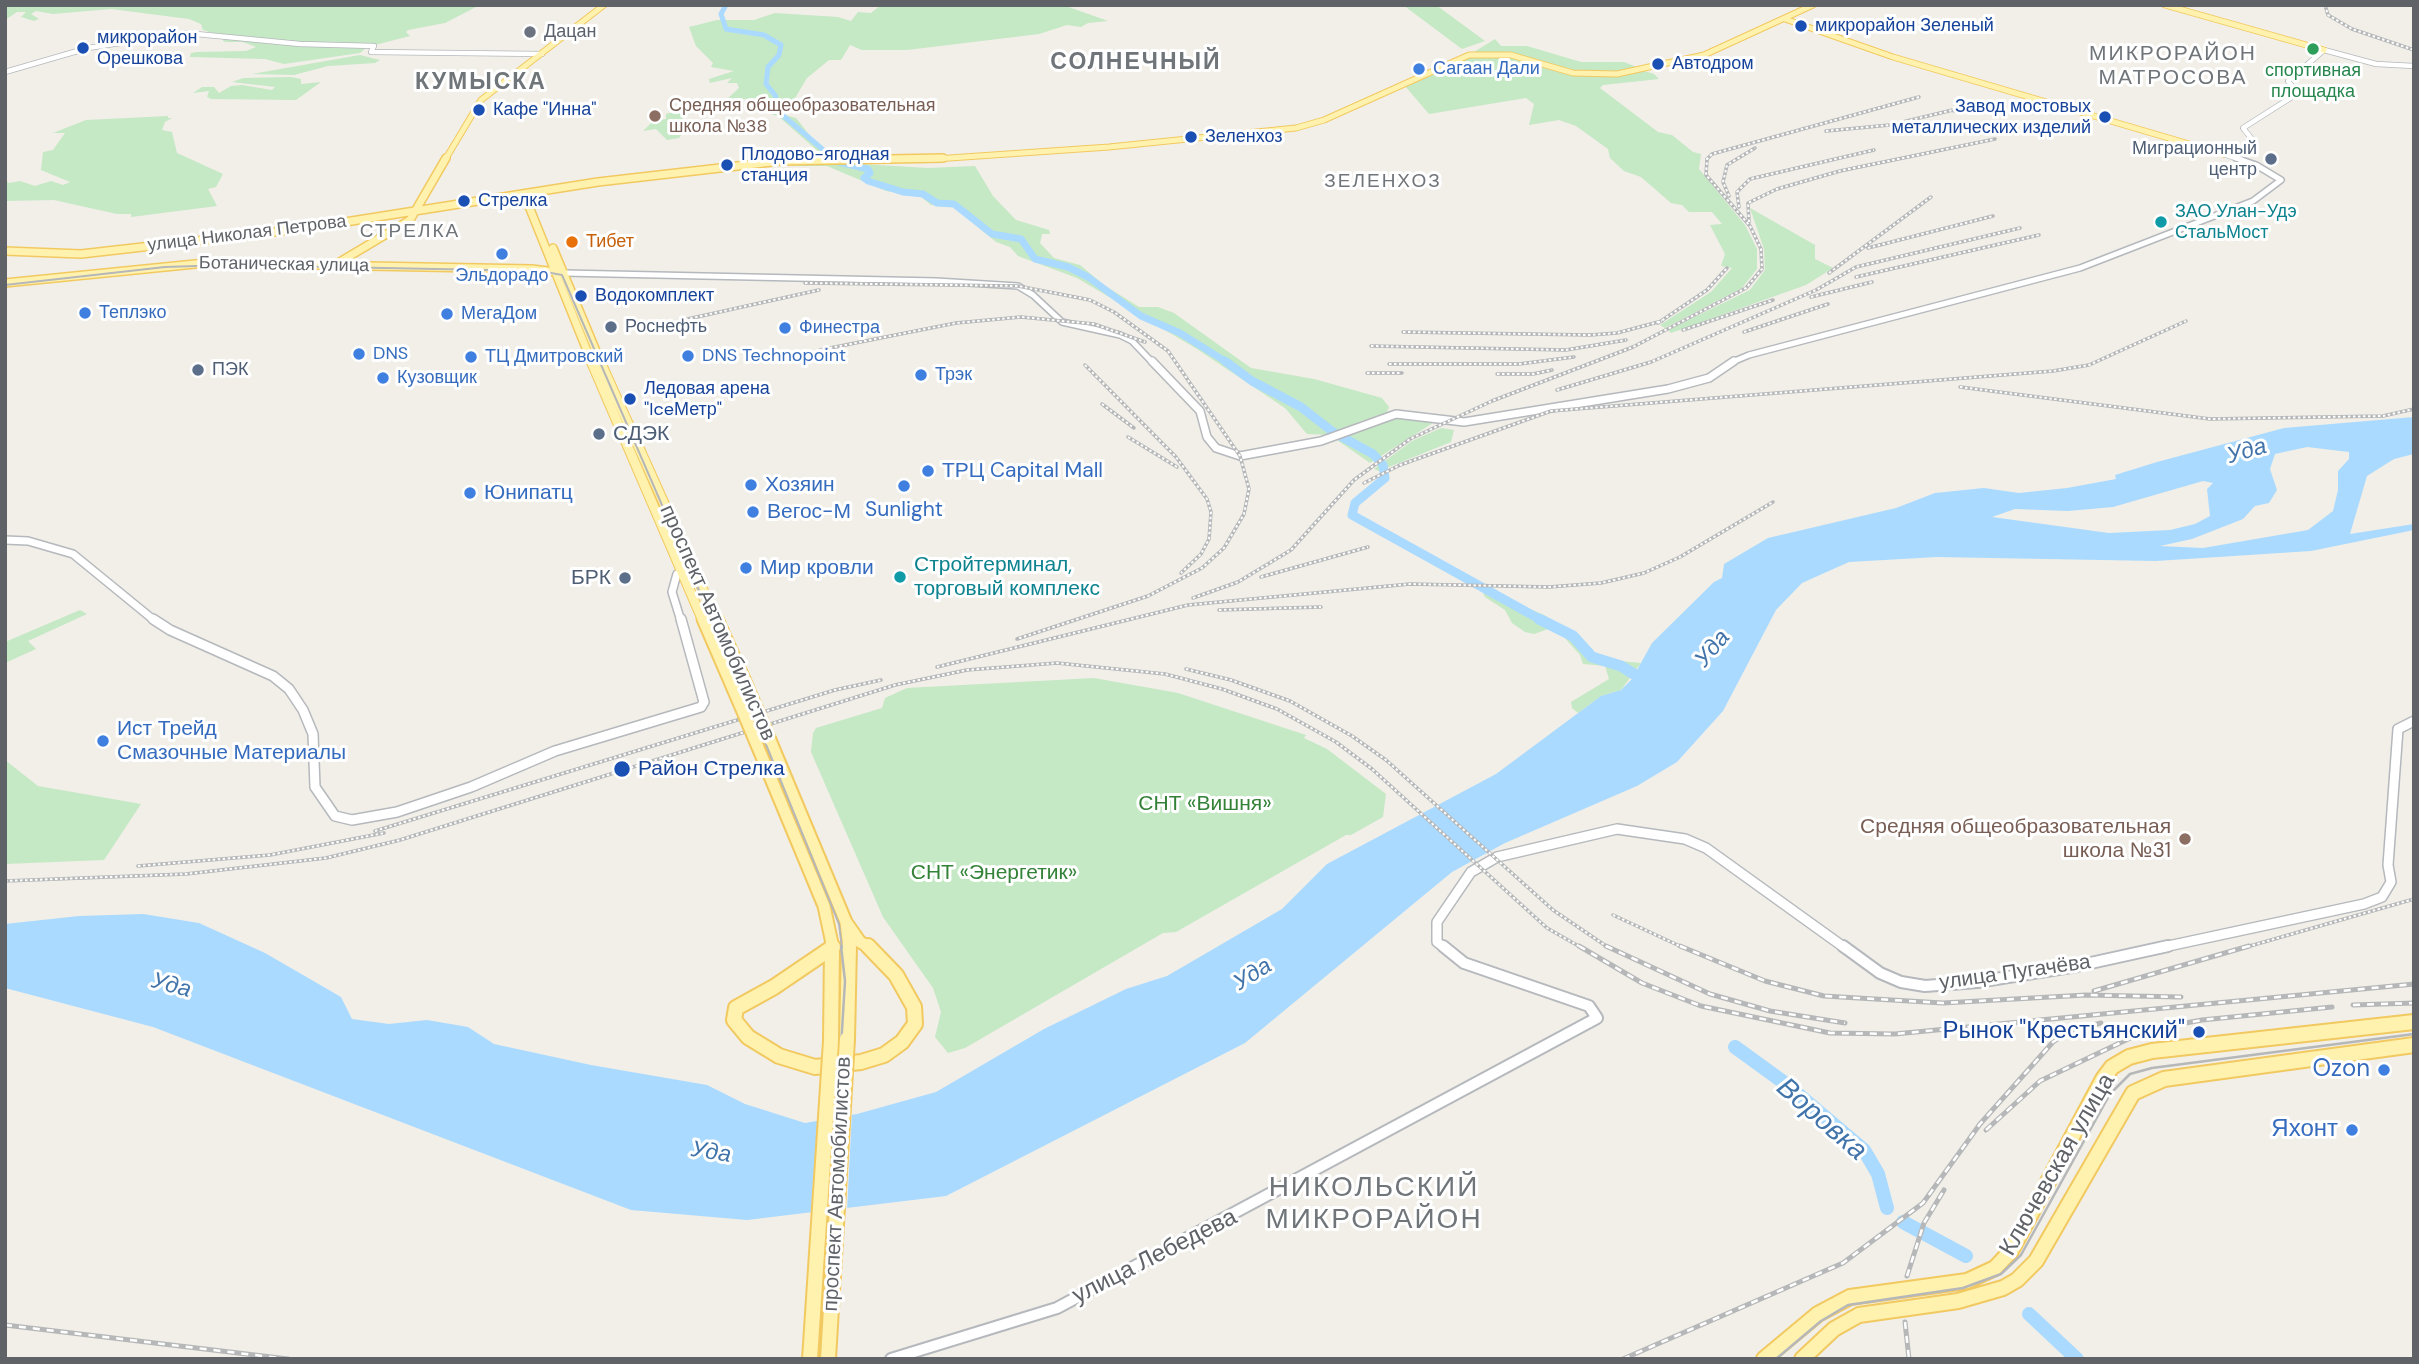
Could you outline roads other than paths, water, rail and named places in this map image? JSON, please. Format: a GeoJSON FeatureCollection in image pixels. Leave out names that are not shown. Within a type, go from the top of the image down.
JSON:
{"type":"FeatureCollection","features":[{"type":"Feature","properties":{"kind":"main road"},"geometry":{"type":"LineString","coordinates":[[336,265],[390,235],[410,220],[481,100],[604,5]]}},
{"type":"Feature","properties":{"kind":"main road","name":"улица Николая Петрова"},"geometry":{"type":"LineString","coordinates":[[5,251],[89,253],[342,224],[598,182],[781,162],[975,156],[1110,147],[1296,128],[1324,120],[1469,55],[1511,55],[1573,73],[1617,74],[1703,55],[1813,5]]}},
{"type":"Feature","properties":{"kind":"main road"},"geometry":{"type":"LineString","coordinates":[[2165,5],[2324,50]]}},
{"type":"Feature","properties":{"kind":"main road"},"geometry":{"type":"LineString","coordinates":[[1784,19],[1893,57],[2223,154]]}},
{"type":"Feature","properties":{"kind":"main road","name":"проспект Автомобилистов"},"geometry":{"type":"LineString","coordinates":[[527,194],[682,573],[730,681],[763,743],[846,922],[851,963],[839,1040],[810,1359]]}},
{"type":"Feature","properties":{"kind":"main road","name":"Ботаническая улица"},"geometry":{"type":"LineString","coordinates":[[5,283],[196,263],[559,272]]}},
{"type":"Feature","properties":{"kind":"main road","name":"проспект Автомобилистов"},"geometry":{"type":"LineString","coordinates":[[559,272],[743,677],[763,743],[824,906],[833,947],[839,1040],[828,1359]]}},
{"type":"Feature","properties":{"kind":"main road"},"geometry":{"type":"LineString","coordinates":[[833,947],[774,987],[736,1008],[733,1013],[734,1020],[748,1037],[779,1056],[815,1067],[861,1062],[884,1055],[902,1042],[915,1024],[914,1007],[896,975],[873,949],[860,942],[846,922]]}},
{"type":"Feature","properties":{"kind":"main road"},"geometry":{"type":"LineString","coordinates":[[851,963],[855,957],[873,949]]}},
{"type":"Feature","properties":{"kind":"main road","name":"Ключевская улица"},"geometry":{"type":"LineString","coordinates":[[1764,1359],[1818,1314],[1850,1297],[1966,1281],[1995,1269],[2011,1251],[2103,1079],[2112,1067],[2129,1057],[2152,1051],[2414,1021]]}},
{"type":"Feature","properties":{"kind":"main road","name":"Ключевская улица"},"geometry":{"type":"LineString","coordinates":[[1802,1359],[1834,1329],[1859,1315],[1958,1301],[2003,1289],[2017,1280],[2035,1261],[2133,1093],[2164,1079],[2414,1045]]}},
{"type":"Feature","properties":{"kind":"street"},"geometry":{"type":"LineString","coordinates":[[5,72],[88,48],[186,33],[300,44],[374,46],[371,52],[542,54]]}},
{"type":"Feature","properties":{"kind":"street"},"geometry":{"type":"LineString","coordinates":[[2223,154],[2255,150],[2255,143],[2242,128],[2295,95],[2297,91],[2288,81],[2324,50],[2365,62],[2414,66]]}},
{"type":"Feature","properties":{"kind":"street"},"geometry":{"type":"LineString","coordinates":[[559,272],[936,281],[1018,286],[1033,295],[1062,321],[1120,335],[1132,341],[1200,411],[1208,437],[1225,453],[1256,454],[1337,435],[1396,414],[1464,422],[1579,401],[1668,389],[1709,378],[1727,364],[1749,355],[2080,268],[2253,201],[2281,180],[2223,154]]}},
{"type":"Feature","properties":{"kind":"street"},"geometry":{"type":"LineString","coordinates":[[2235,154],[2241,160]]}},
{"type":"Feature","properties":{"kind":"street"},"geometry":{"type":"LineString","coordinates":[[5,540],[28,541],[73,554],[84,560],[142,612],[170,630],[273,676],[289,689],[303,710],[313,734],[315,787],[335,816],[366,819],[471,787],[555,751],[701,707],[704,702],[695,666],[672,592],[677,574],[682,573]]}},
{"type":"Feature","properties":{"kind":"street","name":"улица Пугачёва"},"geometry":{"type":"LineString","coordinates":[[1590,1024],[1597,1018],[1589,1006],[1464,963],[1441,948],[1435,937],[1437,922],[1471,872],[1497,857],[1633,828],[1685,839],[1706,848],[1880,973],[1900,982],[1925,986],[1977,982],[2066,968],[2351,907],[2382,897],[2391,882],[2388,865],[2398,729],[2414,721]]}},
{"type":"Feature","properties":{"kind":"street","name":"улица Лебедева"},"geometry":{"type":"LineString","coordinates":[[891,1359],[1057,1308],[1590,1024]]}},
{"type":"Feature","properties":{"kind":"water","name":"Уда"},"geometry":{"type":"Polygon","coordinates":[[[2414,417],[2414,454],[2394,459],[2367,476],[2350,534],[2414,524],[2414,530],[2311,551],[2156,561],[1937,557],[1849,562],[1802,583],[1776,610],[1723,711],[1677,762],[1637,786],[1505,843],[1452,872],[1245,1043],[946,1196],[747,1220],[631,1210],[153,1027],[5,988],[5,924],[79,916],[143,914],[199,923],[265,953],[341,997],[352,1019],[389,1024],[427,1020],[468,1027],[494,1044],[591,1065],[707,1085],[745,1104],[805,1123],[857,1114],[936,1092],[1044,1029],[1126,989],[1167,976],[1282,909],[1327,864],[1496,774],[1601,696],[1621,690],[1632,679],[1652,643],[1714,582],[1722,578],[1724,564],[1768,538],[1896,508],[1935,493],[1984,488],[2019,493],[2116,479],[2115,475],[2157,462],[2284,428],[2414,417]],[[2307,447],[2275,454],[2270,469],[2277,490],[2269,503],[2255,506],[2243,519],[2192,539],[2160,546],[2203,548],[2308,530],[2333,511],[2338,490],[2338,471],[2349,459],[2349,452],[2307,447]],[[2203,481],[2113,507],[2068,511],[2015,509],[1992,517],[2109,533],[2170,530],[2195,524],[2210,516],[2207,489],[2213,483],[2203,481]]]}},
{"type":"Feature","properties":{"kind":"waterway"},"geometry":{"type":"LineString","coordinates":[[726,5],[721,14],[726,29],[764,35],[781,45],[779,55],[768,67],[766,84],[775,95],[780,113],[834,159]]}},
{"type":"Feature","properties":{"kind":"waterway"},"geometry":{"type":"LineString","coordinates":[[835,161],[868,169],[870,173],[864,178],[868,181],[903,192],[923,194],[937,203],[954,204],[992,234],[1021,239],[1035,259],[1068,267],[1088,277],[1141,316],[1180,333],[1226,362]]}},
{"type":"Feature","properties":{"kind":"waterway"},"geometry":{"type":"LineString","coordinates":[[1226,362],[1252,381],[1301,407],[1333,432],[1373,454],[1383,465],[1385,478],[1355,503],[1352,515],[1543,621]]}},
{"type":"Feature","properties":{"kind":"waterway"},"geometry":{"type":"LineString","coordinates":[[1539,619],[1543,621]]}},
{"type":"Feature","properties":{"kind":"waterway"},"geometry":{"type":"LineString","coordinates":[[1543,621],[1573,636],[1592,657],[1621,666],[1645,681]]}},
{"type":"Feature","properties":{"kind":"waterway","name":"Воровка"},"geometry":{"type":"LineString","coordinates":[[1735,1047],[1786,1084],[1864,1150],[1878,1174],[1887,1208]]}},
{"type":"Feature","properties":{"kind":"waterway","name":"Воровка"},"geometry":{"type":"LineString","coordinates":[[1903,1222],[1966,1256]]}},
{"type":"Feature","properties":{"kind":"waterway","name":"Воровка"},"geometry":{"type":"LineString","coordinates":[[2029,1314],[2077,1359]]}},
{"type":"Feature","properties":{"kind":"tram line"},"geometry":{"type":"LineString","coordinates":[[5,285],[165,267],[228,265],[540,271],[562,275],[765,742],[839,924],[842,948]]}},
{"type":"Feature","properties":{"kind":"tram line"},"geometry":{"type":"LineString","coordinates":[[822,1359],[845,981],[841,946]]}},
{"type":"Feature","properties":{"kind":"tram line"},"geometry":{"type":"LineString","coordinates":[[1776,1359],[1821,1321],[1848,1305],[1963,1288],[2001,1274],[2021,1255],[2110,1094],[2130,1074],[2152,1068],[2414,1034]]}},
{"type":"Feature","properties":{"kind":"railway"},"geometry":{"type":"LineString","coordinates":[[2325,5],[2328,15],[2352,29],[2414,50]]}},
{"type":"Feature","properties":{"kind":"railway"},"geometry":{"type":"LineString","coordinates":[[1193,598],[1238,582],[1291,550],[1354,480],[1410,439],[1492,401],[1633,347],[1746,288],[1762,269],[1761,249],[1750,226],[1706,175],[1707,159],[1712,154],[1919,97]]}},
{"type":"Feature","properties":{"kind":"railway"},"geometry":{"type":"LineString","coordinates":[[1954,111],[1984,104]]}},
{"type":"Feature","properties":{"kind":"railway"},"geometry":{"type":"LineString","coordinates":[[1826,131],[1890,125],[1961,108]]}},
{"type":"Feature","properties":{"kind":"railway"},"geometry":{"type":"LineString","coordinates":[[1749,222],[1748,203],[1777,189],[1840,171],[1995,139]]}},
{"type":"Feature","properties":{"kind":"railway"},"geometry":{"type":"LineString","coordinates":[[1729,196],[1723,182],[1727,165],[1755,148]]}},
{"type":"Feature","properties":{"kind":"railway"},"geometry":{"type":"LineString","coordinates":[[1739,207],[1737,192],[1750,179],[1874,150]]}},
{"type":"Feature","properties":{"kind":"railway"},"geometry":{"type":"LineString","coordinates":[[1829,273],[1931,197]]}},
{"type":"Feature","properties":{"kind":"railway"},"geometry":{"type":"LineString","coordinates":[[1868,248],[1993,216]]}},
{"type":"Feature","properties":{"kind":"railway"},"geometry":{"type":"LineString","coordinates":[[1557,390],[1651,362],[1816,290],[1856,267],[2020,228]]}},
{"type":"Feature","properties":{"kind":"railway"},"geometry":{"type":"LineString","coordinates":[[1856,277],[2039,235]]}},
{"type":"Feature","properties":{"kind":"railway"},"geometry":{"type":"LineString","coordinates":[[1660,321],[1707,290],[1727,268]]}},
{"type":"Feature","properties":{"kind":"railway"},"geometry":{"type":"LineString","coordinates":[[1811,297],[1872,282]]}},
{"type":"Feature","properties":{"kind":"railway"},"geometry":{"type":"LineString","coordinates":[[805,283],[1018,286],[1090,300],[1114,312],[1168,351],[1240,456],[1249,489],[1244,514],[1224,548],[1202,568],[1148,596],[1017,639]]}},
{"type":"Feature","properties":{"kind":"railway"},"geometry":{"type":"LineString","coordinates":[[656,326],[819,290]]}},
{"type":"Feature","properties":{"kind":"railway"},"geometry":{"type":"LineString","coordinates":[[1683,330],[1773,300]]}},
{"type":"Feature","properties":{"kind":"railway"},"geometry":{"type":"LineString","coordinates":[[1744,332],[1828,304]]}},
{"type":"Feature","properties":{"kind":"railway"},"geometry":{"type":"LineString","coordinates":[[820,350],[956,323],[1021,317],[1094,324],[1145,342]]}},
{"type":"Feature","properties":{"kind":"railway"},"geometry":{"type":"LineString","coordinates":[[1403,332],[1590,335],[1617,333],[1660,321]]}},
{"type":"Feature","properties":{"kind":"railway"},"geometry":{"type":"LineString","coordinates":[[1364,483],[1400,465],[1551,411],[2053,371],[2089,365],[2186,321]]}},
{"type":"Feature","properties":{"kind":"railway"},"geometry":{"type":"LineString","coordinates":[[1371,346],[1566,350],[1626,340]]}},
{"type":"Feature","properties":{"kind":"railway"},"geometry":{"type":"LineString","coordinates":[[1389,364],[1519,364],[1574,357]]}},
{"type":"Feature","properties":{"kind":"railway"},"geometry":{"type":"LineString","coordinates":[[1085,365],[1176,457],[1207,499],[1211,512],[1209,539],[1201,554],[1181,573]]}},
{"type":"Feature","properties":{"kind":"railway"},"geometry":{"type":"LineString","coordinates":[[1497,374],[1533,374],[1552,370]]}},
{"type":"Feature","properties":{"kind":"railway"},"geometry":{"type":"LineString","coordinates":[[1367,373],[1402,373]]}},
{"type":"Feature","properties":{"kind":"railway"},"geometry":{"type":"LineString","coordinates":[[1960,387],[2210,419],[2383,416],[2414,409]]}},
{"type":"Feature","properties":{"kind":"railway"},"geometry":{"type":"LineString","coordinates":[[1102,404],[1134,428]]}},
{"type":"Feature","properties":{"kind":"railway"},"geometry":{"type":"LineString","coordinates":[[1128,437],[1177,467]]}},
{"type":"Feature","properties":{"kind":"railway"},"geometry":{"type":"LineString","coordinates":[[937,667],[1188,605],[1410,584],[1549,587],[1601,583],[1644,573],[1680,557],[1773,502]]}},
{"type":"Feature","properties":{"kind":"railway"},"geometry":{"type":"LineString","coordinates":[[1261,577],[1368,547]]}},
{"type":"Feature","properties":{"kind":"railway"},"geometry":{"type":"LineString","coordinates":[[1219,610],[1321,607]]}},
{"type":"Feature","properties":{"kind":"railway"},"geometry":{"type":"LineString","coordinates":[[5,881],[186,874],[326,858],[400,840],[895,685],[967,670],[1057,663],[1165,674],[1222,689],[1277,709],[1336,742],[1372,769],[1547,928],[1582,948]]}},
{"type":"Feature","properties":{"kind":"railway"},"geometry":{"type":"LineString","coordinates":[[1186,669],[1231,680],[1290,701],[1352,736],[1386,760],[1553,910],[1606,946]]}},
{"type":"Feature","properties":{"kind":"railway"},"geometry":{"type":"LineString","coordinates":[[375,831],[835,690],[881,680]]}},
{"type":"Feature","properties":{"kind":"railway"},"geometry":{"type":"LineString","coordinates":[[138,866],[270,855],[384,833]]}},
{"type":"Feature","properties":{"kind":"railway"},"geometry":{"type":"LineString","coordinates":[[2243,948],[2414,899]]}},
{"type":"Feature","properties":{"kind":"railway"},"geometry":{"type":"LineString","coordinates":[[1613,915],[1684,948]]}},
{"type":"Feature","properties":{"kind":"railway"},"geometry":{"type":"LineString","coordinates":[[1579,946],[1642,983],[1701,1006],[1830,1033],[1895,1034],[2414,984]]}},
{"type":"Feature","properties":{"kind":"railway"},"geometry":{"type":"LineString","coordinates":[[1606,946],[1710,994],[1770,1011],[1845,1023]]}},
{"type":"Feature","properties":{"kind":"railway"},"geometry":{"type":"LineString","coordinates":[[1680,946],[1765,981],[1824,996],[1943,1003],[2086,995],[2181,997]]}},
{"type":"Feature","properties":{"kind":"railway"},"geometry":{"type":"LineString","coordinates":[[2094,991],[2249,946]]}},
{"type":"Feature","properties":{"kind":"railway"},"geometry":{"type":"LineString","coordinates":[[2353,1005],[2414,1003]]}},
{"type":"Feature","properties":{"kind":"railway"},"geometry":{"type":"LineString","coordinates":[[1986,1130],[2040,1081],[2147,1030],[2202,1020],[2332,1007]]}},
{"type":"Feature","properties":{"kind":"railway"},"geometry":{"type":"LineString","coordinates":[[1623,1359],[1843,1263],[1923,1203],[1980,1124],[2053,1042],[2070,1031],[2101,1023]]}},
{"type":"Feature","properties":{"kind":"railway"},"geometry":{"type":"LineString","coordinates":[[1907,1276],[1924,1223],[1944,1190]]}},
{"type":"Feature","properties":{"kind":"railway"},"geometry":{"type":"LineString","coordinates":[[1905,1322],[1909,1359]]}},
{"type":"Feature","properties":{"kind":"railway"},"geometry":{"type":"LineString","coordinates":[[5,1325],[288,1359]]}},
{"type":"Feature","properties":{"kind":"place","name":"микрорайон Зеленый"},"geometry":{"type":"Point","coordinates":[1801,26]}},
{"type":"Feature","properties":{"kind":"place","name":"Дацан"},"geometry":{"type":"Point","coordinates":[530,32]}},
{"type":"Feature","properties":{"kind":"place","name":"микрорайон Орешкова"},"geometry":{"type":"Point","coordinates":[83,48]}},
{"type":"Feature","properties":{"kind":"place","name":"спортивная площадка"},"geometry":{"type":"Point","coordinates":[2313,49]}},
{"type":"Feature","properties":{"kind":"place","name":"Автодром"},"geometry":{"type":"Point","coordinates":[1658,64]}},
{"type":"Feature","properties":{"kind":"place","name":"Сагаан Дали"},"geometry":{"type":"Point","coordinates":[1419,69]}},
{"type":"Feature","properties":{"kind":"place","name":"Кафе \"Инна\""},"geometry":{"type":"Point","coordinates":[479,110]}},
{"type":"Feature","properties":{"kind":"place","name":"Средняя общеобразовательная школа №38"},"geometry":{"type":"Point","coordinates":[655,116]}},
{"type":"Feature","properties":{"kind":"place","name":"Завод мостовых металлических изделий"},"geometry":{"type":"Point","coordinates":[2105,117]}},
{"type":"Feature","properties":{"kind":"place","name":"Зеленхоз"},"geometry":{"type":"Point","coordinates":[1191,137]}},
{"type":"Feature","properties":{"kind":"place","name":"Миграционный центр"},"geometry":{"type":"Point","coordinates":[2271,159]}},
{"type":"Feature","properties":{"kind":"place","name":"Плодово-ягодная станция"},"geometry":{"type":"Point","coordinates":[727,165]}},
{"type":"Feature","properties":{"kind":"place","name":"Стрелка"},"geometry":{"type":"Point","coordinates":[464,201]}},
{"type":"Feature","properties":{"kind":"place","name":"ЗАО Улан-Удэ СтальМост"},"geometry":{"type":"Point","coordinates":[2161,222]}},
{"type":"Feature","properties":{"kind":"place","name":"Тибет"},"geometry":{"type":"Point","coordinates":[572,242]}},
{"type":"Feature","properties":{"kind":"place","name":"Эльдорадо"},"geometry":{"type":"Point","coordinates":[502,254]}},
{"type":"Feature","properties":{"kind":"place","name":"Водокомплект"},"geometry":{"type":"Point","coordinates":[581,296]}},
{"type":"Feature","properties":{"kind":"place","name":"Теплэко"},"geometry":{"type":"Point","coordinates":[85,313]}},
{"type":"Feature","properties":{"kind":"place","name":"МегаДом"},"geometry":{"type":"Point","coordinates":[447,314]}},
{"type":"Feature","properties":{"kind":"place","name":"Роснефть"},"geometry":{"type":"Point","coordinates":[611,327]}},
{"type":"Feature","properties":{"kind":"place","name":"Финестра"},"geometry":{"type":"Point","coordinates":[785,328]}},
{"type":"Feature","properties":{"kind":"place","name":"DNS"},"geometry":{"type":"Point","coordinates":[359,354]}},
{"type":"Feature","properties":{"kind":"place","name":"DNS Technopoint"},"geometry":{"type":"Point","coordinates":[688,356]}},
{"type":"Feature","properties":{"kind":"place","name":"ТЦ Дмитровский"},"geometry":{"type":"Point","coordinates":[471,357]}},
{"type":"Feature","properties":{"kind":"place","name":"ПЭК"},"geometry":{"type":"Point","coordinates":[198,370]}},
{"type":"Feature","properties":{"kind":"place","name":"Трэк"},"geometry":{"type":"Point","coordinates":[921,375]}},
{"type":"Feature","properties":{"kind":"place","name":"Кузовщик"},"geometry":{"type":"Point","coordinates":[383,378]}},
{"type":"Feature","properties":{"kind":"place","name":"Ледовая арена \"IceМетр\""},"geometry":{"type":"Point","coordinates":[630,399]}},
{"type":"Feature","properties":{"kind":"place","name":"СДЭК"},"geometry":{"type":"Point","coordinates":[599,434]}},
{"type":"Feature","properties":{"kind":"place","name":"ТРЦ Capital Mall"},"geometry":{"type":"Point","coordinates":[928,471]}},
{"type":"Feature","properties":{"kind":"place","name":"Хозяин"},"geometry":{"type":"Point","coordinates":[751,485]}},
{"type":"Feature","properties":{"kind":"place","name":"Sunlight"},"geometry":{"type":"Point","coordinates":[904,486]}},
{"type":"Feature","properties":{"kind":"place","name":"Юнипатц"},"geometry":{"type":"Point","coordinates":[470,493]}},
{"type":"Feature","properties":{"kind":"place","name":"Вегос-М"},"geometry":{"type":"Point","coordinates":[753,512]}},
{"type":"Feature","properties":{"kind":"place","name":"Мир кровли"},"geometry":{"type":"Point","coordinates":[746,568]}},
{"type":"Feature","properties":{"kind":"place","name":"Стройтерминал, торговый комплекс"},"geometry":{"type":"Point","coordinates":[900,577]}},
{"type":"Feature","properties":{"kind":"place","name":"БРК"},"geometry":{"type":"Point","coordinates":[625,578]}},
{"type":"Feature","properties":{"kind":"place","name":"Ист Трейд Смазочные Материалы"},"geometry":{"type":"Point","coordinates":[103,741]}},
{"type":"Feature","properties":{"kind":"place","name":"Район Стрелка"},"geometry":{"type":"Point","coordinates":[622,769]}},
{"type":"Feature","properties":{"kind":"place","name":"Средняя общеобразовательная школа №31"},"geometry":{"type":"Point","coordinates":[2185,839]}},
{"type":"Feature","properties":{"kind":"place","name":"Рынок \"Крестьянский\""},"geometry":{"type":"Point","coordinates":[2199,1032]}},
{"type":"Feature","properties":{"kind":"place","name":"Ozon"},"geometry":{"type":"Point","coordinates":[2384,1070]}},
{"type":"Feature","properties":{"kind":"place","name":"Яхонт"},"geometry":{"type":"Point","coordinates":[2352,1130]}},
{"type":"Feature","properties":{"kind":"district","name":"СОЛНЕЧНЫЙ"},"geometry":{"type":"Point","coordinates":[1136,63]}},
{"type":"Feature","properties":{"kind":"district","name":"МИКРОРАЙОН МАТРОСОВА"},"geometry":{"type":"Point","coordinates":[2173,66]}},
{"type":"Feature","properties":{"kind":"district","name":"КУМЫСКА"},"geometry":{"type":"Point","coordinates":[481,83]}},
{"type":"Feature","properties":{"kind":"district","name":"ЗЕЛЕНХОЗ"},"geometry":{"type":"Point","coordinates":[1383,182]}},
{"type":"Feature","properties":{"kind":"district","name":"СТРЕЛКА"},"geometry":{"type":"Point","coordinates":[410,232]}},
{"type":"Feature","properties":{"kind":"district","name":"НИКОЛЬСКИЙ МИКРОРАЙОН"},"geometry":{"type":"Point","coordinates":[1374,1205]}},
{"type":"Feature","properties":{"kind":"park label","name":"СНТ «Вишня»"},"geometry":{"type":"Point","coordinates":[1205,804]}},
{"type":"Feature","properties":{"kind":"park label","name":"СНТ «Энергетик»"},"geometry":{"type":"Point","coordinates":[994,873]}}]}
